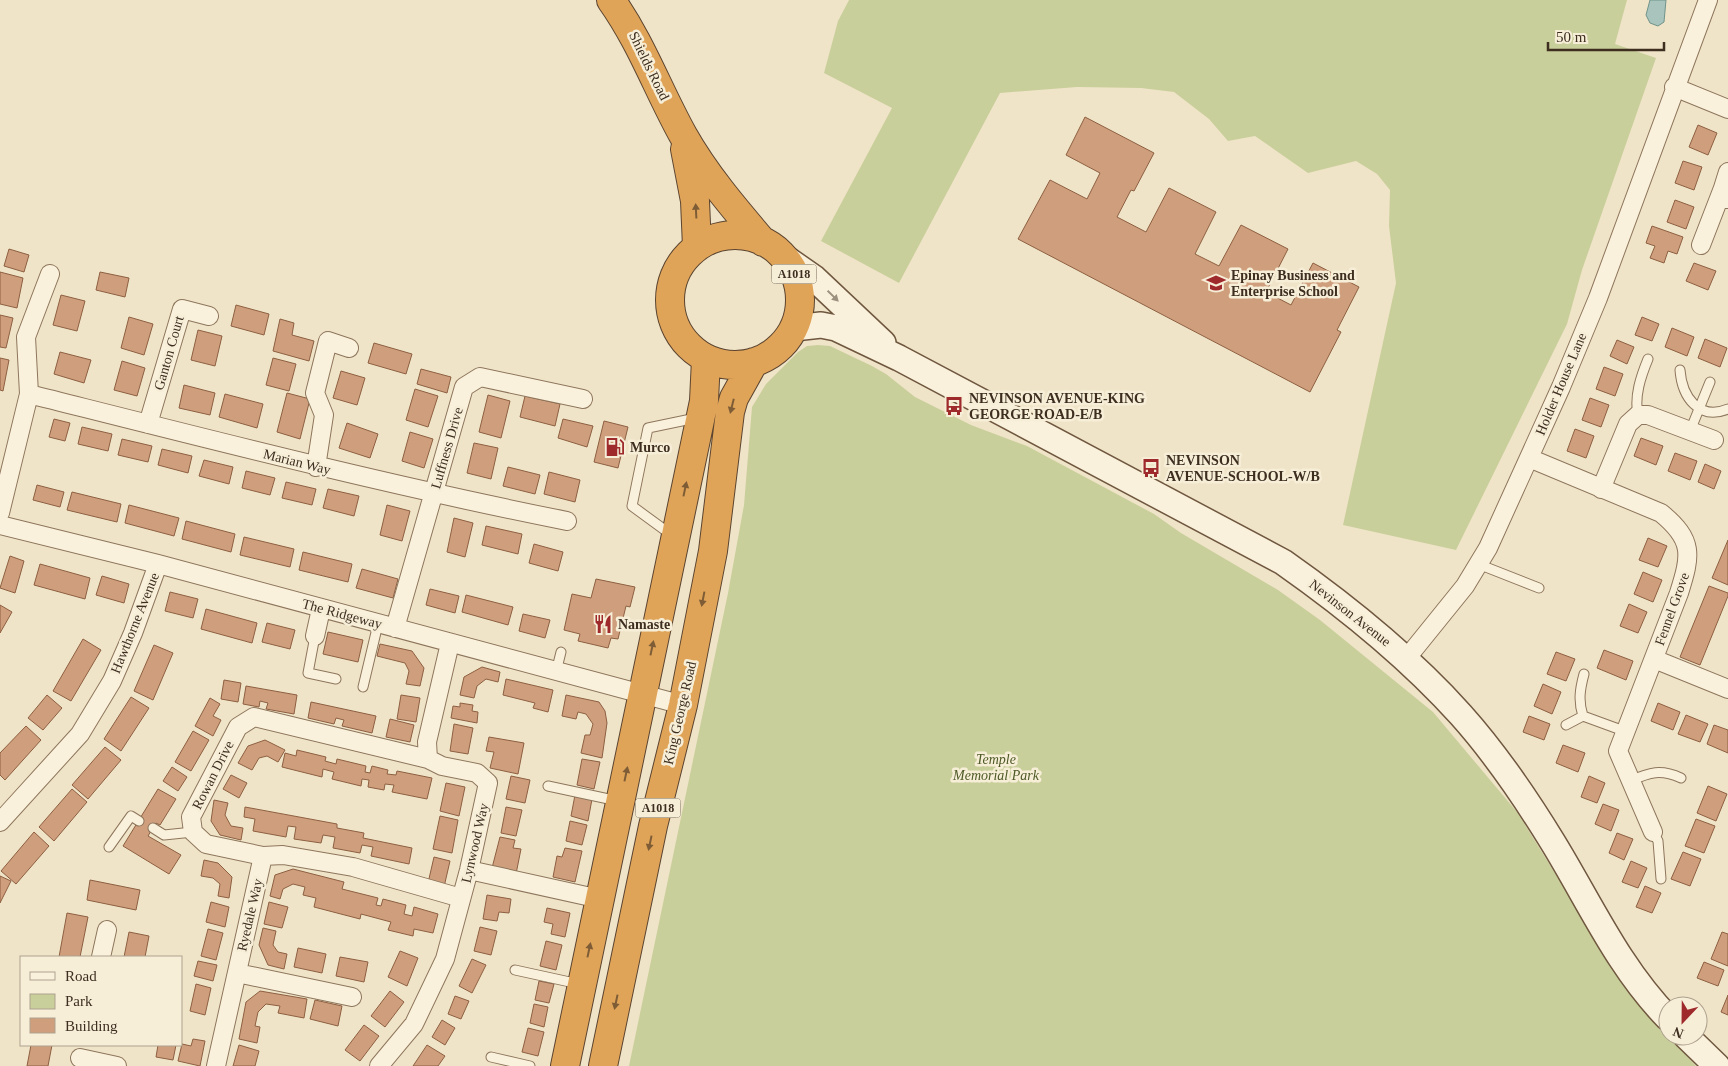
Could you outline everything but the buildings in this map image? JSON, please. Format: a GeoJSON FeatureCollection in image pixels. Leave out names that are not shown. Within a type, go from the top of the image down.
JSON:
{"type":"FeatureCollection","features":[{"type":"Feature","properties":{"kind":"highway","name":"Shields Road"},"geometry":{"type":"LineString","coordinates":[[611,0],[629,25],[683,135],[713,184],[772,248]]}},
{"type":"Feature","properties":{"kind":"highway","name":"Shields Road"},"geometry":{"type":"LineString","coordinates":[[683,135],[695,201],[697,247]]}},
{"type":"Feature","properties":{"kind":"highway","name":"A1018"},"geometry":{"type":"LineString","coordinates":[[747,236],[772,248],[793,271],[799,290],[799,309],[794,328],[784,343],[770,355],[754,362],[738,365],[722,364],[706,359],[688,346],[675,327],[670,305],[672,283],[682,263],[697,247],[713,239],[747,236]]}},
{"type":"Feature","properties":{"kind":"highway","name":"A1018"},"geometry":{"type":"LineString","coordinates":[[565,1066],[704,401],[706,359]]}},
{"type":"Feature","properties":{"kind":"highway","name":"King George Road"},"geometry":{"type":"LineString","coordinates":[[603,1066],[651,836],[683,705],[713,551],[730,412],[734,398],[754,362]]}},
{"type":"Feature","properties":{"kind":"street","name":"Holder House Lane"},"geometry":{"type":"LineString","coordinates":[[1406,659],[1465,586],[1488,548],[1598,298],[1674,87],[1708,0]]}},
{"type":"Feature","properties":{"kind":"street"},"geometry":{"type":"LineString","coordinates":[[1674,87],[1728,109]]}},
{"type":"Feature","properties":{"kind":"street"},"geometry":{"type":"LineString","coordinates":[[1701,245],[1726,187]]}},
{"type":"Feature","properties":{"kind":"street","name":"Nevinson Avenue"},"geometry":{"type":"LineString","coordinates":[[772,248],[814,278],[899,358]]}},
{"type":"Feature","properties":{"kind":"street"},"geometry":{"type":"LineString","coordinates":[[0,513],[29,394],[26,337],[50,274]]}},
{"type":"Feature","properties":{"kind":"street","name":"Ganton Court"},"geometry":{"type":"LineString","coordinates":[[148,424],[182,308],[209,316]]}},
{"type":"Feature","properties":{"kind":"street","name":"Nevinson Avenue"},"geometry":{"type":"LineString","coordinates":[[794,328],[821,325],[836,328],[899,358],[1283,562],[1335,599],[1406,659],[1462,716],[1496,758],[1552,840],[1609,943],[1658,1005]]}},
{"type":"Feature","properties":{"kind":"street"},"geometry":{"type":"LineString","coordinates":[[316,467],[324,415],[315,393],[323,357],[328,341],[349,348]]}},
{"type":"Feature","properties":{"kind":"street","name":"Luffness Drive"},"geometry":{"type":"LineString","coordinates":[[395,628],[464,387],[480,377],[583,399]]}},
{"type":"Feature","properties":{"kind":"street","name":"Marian Way"},"geometry":{"type":"LineString","coordinates":[[29,394],[316,467],[433,494],[567,521]]}},
{"type":"Feature","properties":{"kind":"street"},"geometry":{"type":"LineString","coordinates":[[1601,489],[1628,424],[1638,415],[1648,415],[1714,440]]}},
{"type":"Feature","properties":{"kind":"street","name":"Fennel Grove"},"geometry":{"type":"LineString","coordinates":[[1528,458],[1661,514],[1678,527],[1687,544],[1687,567],[1618,751],[1653,832]]}},
{"type":"Feature","properties":{"kind":"street","name":"The Ridgeway"},"geometry":{"type":"LineString","coordinates":[[0,525],[158,564],[643,696],[683,705]]}},
{"type":"Feature","properties":{"kind":"street","name":"Hawthorne Avenue"},"geometry":{"type":"LineString","coordinates":[[0,822],[80,734],[112,681],[133,633],[158,564]]}},
{"type":"Feature","properties":{"kind":"street"},"geometry":{"type":"LineString","coordinates":[[315,636],[321,609]]}},
{"type":"Feature","properties":{"kind":"street"},"geometry":{"type":"LineString","coordinates":[[428,759],[427,742],[450,643]]}},
{"type":"Feature","properties":{"kind":"street","name":"Fennel Grove"},"geometry":{"type":"LineString","coordinates":[[1654,658],[1728,689]]}},
{"type":"Feature","properties":{"kind":"street","name":"Rowan Drive"},"geometry":{"type":"LineString","coordinates":[[194,832],[191,817],[238,727],[254,717],[428,759]]}},
{"type":"Feature","properties":{"kind":"street","name":"Lynwood Way"},"geometry":{"type":"LineString","coordinates":[[379,1066],[414,1024],[445,959],[469,870],[488,784],[477,773],[442,766],[428,759]]}},
{"type":"Feature","properties":{"kind":"street"},"geometry":{"type":"LineString","coordinates":[[194,832],[206,844],[263,856],[283,855],[353,867],[461,898]]}},
{"type":"Feature","properties":{"kind":"street","name":"Ryedale Way"},"geometry":{"type":"LineString","coordinates":[[216,1066],[263,856]]}},
{"type":"Feature","properties":{"kind":"street"},"geometry":{"type":"LineString","coordinates":[[469,870],[600,899]]}},
{"type":"Feature","properties":{"kind":"street"},"geometry":{"type":"LineString","coordinates":[[101,956],[107,930]]}},
{"type":"Feature","properties":{"kind":"street"},"geometry":{"type":"LineString","coordinates":[[237,973],[352,997]]}},
{"type":"Feature","properties":{"kind":"street"},"geometry":{"type":"LineString","coordinates":[[1696,1046],[1717,1066]]}},
{"type":"Feature","properties":{"kind":"street"},"geometry":{"type":"LineString","coordinates":[[81,1056],[117,1066]]}},
{"type":"Feature","properties":{"kind":"lane"},"geometry":{"type":"LineString","coordinates":[[1638,415],[1636,406],[1640,379],[1648,358]]}},
{"type":"Feature","properties":{"kind":"lane"},"geometry":{"type":"LineString","coordinates":[[1680,370],[1681,384],[1686,397],[1700,409],[1718,413],[1728,408]]}},
{"type":"Feature","properties":{"kind":"lane"},"geometry":{"type":"LineString","coordinates":[[1690,431],[1710,382]]}},
{"type":"Feature","properties":{"kind":"lane"},"geometry":{"type":"LineString","coordinates":[[675,537],[632,506],[648,428],[700,417]]}},
{"type":"Feature","properties":{"kind":"lane"},"geometry":{"type":"LineString","coordinates":[[1478,564],[1539,588]]}},
{"type":"Feature","properties":{"kind":"lane"},"geometry":{"type":"LineString","coordinates":[[363,687],[378,624]]}},
{"type":"Feature","properties":{"kind":"lane"},"geometry":{"type":"LineString","coordinates":[[315,636],[308,673],[336,679]]}},
{"type":"Feature","properties":{"kind":"lane"},"geometry":{"type":"LineString","coordinates":[[556,672],[561,652]]}},
{"type":"Feature","properties":{"kind":"lane"},"geometry":{"type":"LineString","coordinates":[[1583,716],[1579,698],[1584,674]]}},
{"type":"Feature","properties":{"kind":"lane"},"geometry":{"type":"LineString","coordinates":[[1566,725],[1583,716],[1624,731]]}},
{"type":"Feature","properties":{"kind":"lane"},"geometry":{"type":"LineString","coordinates":[[1630,781],[1656,771],[1667,772],[1681,778]]}},
{"type":"Feature","properties":{"kind":"lane"},"geometry":{"type":"LineString","coordinates":[[548,786],[621,801]]}},
{"type":"Feature","properties":{"kind":"lane"},"geometry":{"type":"LineString","coordinates":[[109,847],[131,816],[139,820]]}},
{"type":"Feature","properties":{"kind":"lane"},"geometry":{"type":"LineString","coordinates":[[153,828],[164,835],[194,832]]}},
{"type":"Feature","properties":{"kind":"lane"},"geometry":{"type":"LineString","coordinates":[[1653,832],[1658,841],[1661,879]]}},
{"type":"Feature","properties":{"kind":"lane"},"geometry":{"type":"LineString","coordinates":[[516,970],[582,984]]}},
{"type":"Feature","properties":{"kind":"lane"},"geometry":{"type":"LineString","coordinates":[[491,1057],[530,1066]]}},
{"type":"Feature","properties":{"kind":"green space"},"geometry":{"type":"Polygon","coordinates":[[[849,0],[1627,0],[1615,44],[1656,58],[1582,270],[1567,324],[1456,550],[1343,525],[1396,283],[1389,226],[1390,190],[1377,174],[1356,161],[1308,173],[1255,136],[1228,141],[1209,119],[1174,92],[1141,88],[1077,87],[1000,93],[899,283],[821,241],[892,108],[824,73],[838,21],[849,0]]]}},
{"type":"Feature","properties":{"kind":"green space","name":"Temple Memorial Park"},"geometry":{"type":"Polygon","coordinates":[[[807,346],[830,346],[886,374],[915,397],[971,425],[1027,446],[1154,514],[1181,533],[1278,590],[1320,620],[1433,712],[1517,812],[1627,989],[1658,1024],[1658,1046],[1678,1046],[1696,1066],[629,1066],[728,593],[744,505],[752,407],[766,384],[798,352],[807,346]]]}},
{"type":"Feature","properties":{"kind":"water"},"geometry":{"type":"Polygon","coordinates":[[[1650,0],[1666,0],[1664,22],[1658,26],[1650,23],[1646,15],[1650,0]]]}},
{"type":"Feature","properties":{"kind":"place","name":"Epinay Business and Enterprise School"},"geometry":{"type":"Point","coordinates":[1216,283]}},
{"type":"Feature","properties":{"kind":"place","name":"NEVINSON AVENUE-KING GEORGE ROAD-E/B"},"geometry":{"type":"Point","coordinates":[954,406]}},
{"type":"Feature","properties":{"kind":"place","name":"Murco"},"geometry":{"type":"Point","coordinates":[615,447]}},
{"type":"Feature","properties":{"kind":"place","name":"NEVINSON AVENUE-SCHOOL-W/B"},"geometry":{"type":"Point","coordinates":[1151,468]}},
{"type":"Feature","properties":{"kind":"place","name":"Namaste"},"geometry":{"type":"Point","coordinates":[603,624]}}]}
